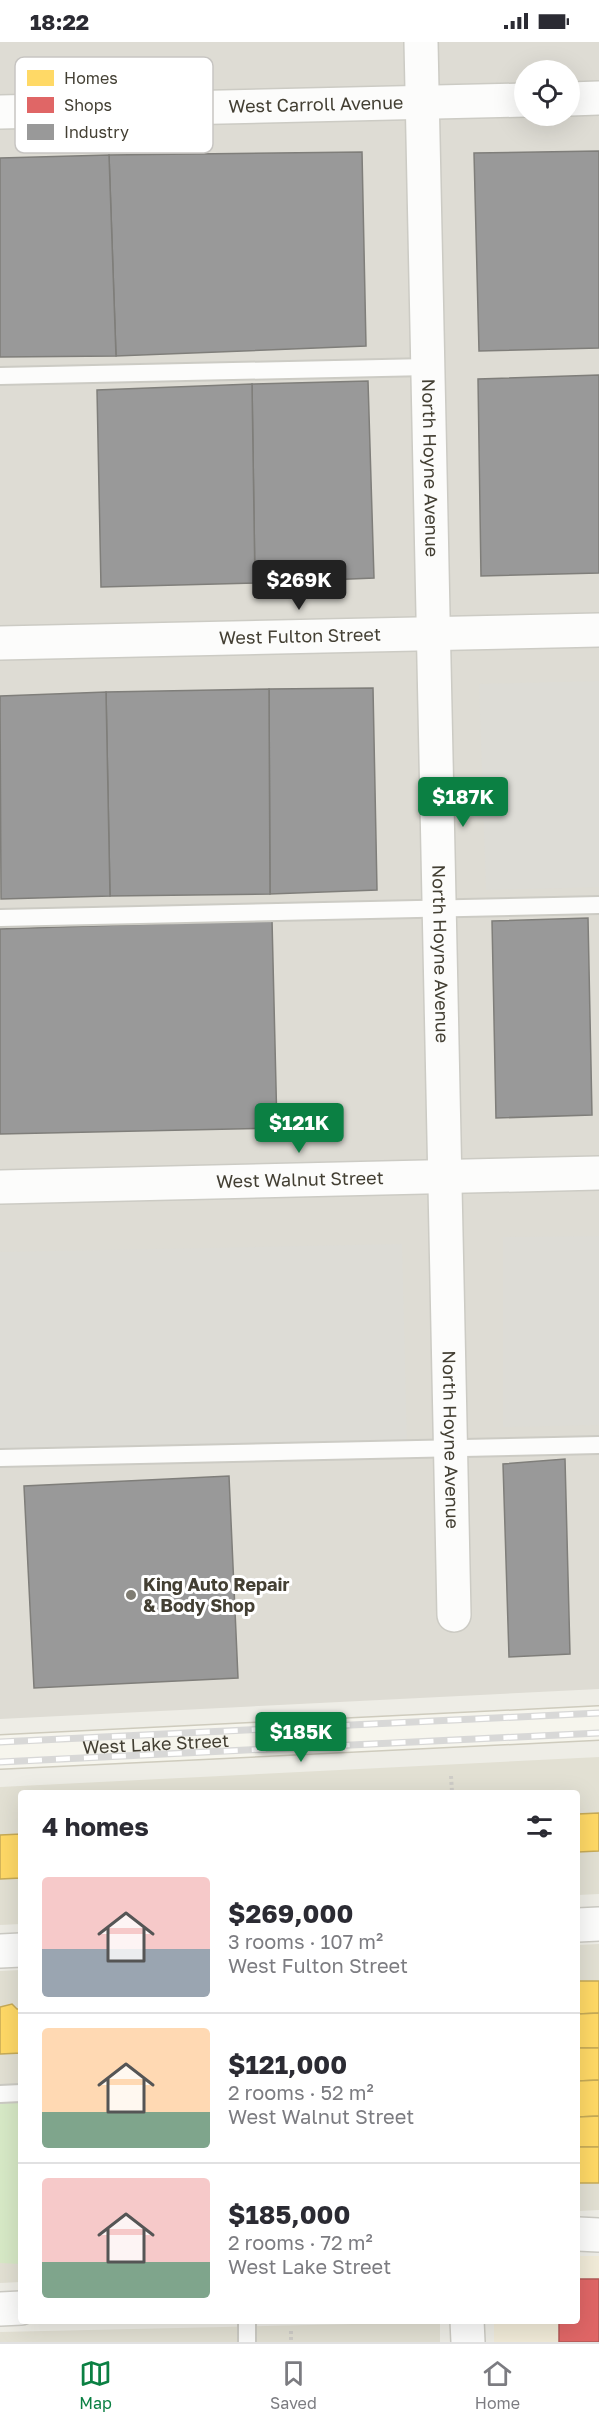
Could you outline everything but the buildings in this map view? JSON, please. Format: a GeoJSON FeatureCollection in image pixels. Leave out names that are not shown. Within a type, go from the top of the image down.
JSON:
{"type":"FeatureCollection","features":[{"type":"Feature","properties":{"kind":"main road","name":"West Lake Street"},"geometry":{"type":"LineString","coordinates":[[0,1752],[599,1723]]}},
{"type":"Feature","properties":{"kind":"street","name":"North Hoyne Avenue"},"geometry":{"type":"LineString","coordinates":[[421,42],[454,1614]]}},
{"type":"Feature","properties":{"kind":"street"},"geometry":{"type":"LineString","coordinates":[[580,99],[599,98]]}},
{"type":"Feature","properties":{"kind":"street","name":"West Carroll Avenue"},"geometry":{"type":"LineString","coordinates":[[213,107],[514,100]]}},
{"type":"Feature","properties":{"kind":"street","name":"West Carroll Avenue"},"geometry":{"type":"LineString","coordinates":[[0,112],[15,112]]}},
{"type":"Feature","properties":{"kind":"street","name":"West Fulton Street"},"geometry":{"type":"LineString","coordinates":[[0,643],[599,630]]}},
{"type":"Feature","properties":{"kind":"street","name":"West Walnut Street"},"geometry":{"type":"LineString","coordinates":[[0,1187],[599,1173]]}},
{"type":"Feature","properties":{"kind":"street"},"geometry":{"type":"LineString","coordinates":[[580,1925],[599,1924]]}},
{"type":"Feature","properties":{"kind":"street"},"geometry":{"type":"LineString","coordinates":[[0,1951],[18,1950]]}},
{"type":"Feature","properties":{"kind":"street"},"geometry":{"type":"LineString","coordinates":[[580,2234],[599,2235]]}},
{"type":"Feature","properties":{"kind":"street"},"geometry":{"type":"LineString","coordinates":[[0,2308],[18,2308]]}},
{"type":"Feature","properties":{"kind":"street"},"geometry":{"type":"LineString","coordinates":[[467,2324],[468,2342]]}},
{"type":"Feature","properties":{"kind":"lane"},"geometry":{"type":"LineString","coordinates":[[0,376],[428,367]]}},
{"type":"Feature","properties":{"kind":"lane"},"geometry":{"type":"LineString","coordinates":[[0,918],[599,905]]}},
{"type":"Feature","properties":{"kind":"lane"},"geometry":{"type":"LineString","coordinates":[[0,1458],[599,1445]]}},
{"type":"Feature","properties":{"kind":"lane"},"geometry":{"type":"LineString","coordinates":[[0,2094],[18,2093]]}},
{"type":"Feature","properties":{"kind":"lane"},"geometry":{"type":"LineString","coordinates":[[247,2324],[247,2342]]}},
{"type":"Feature","properties":{"kind":"path"},"geometry":{"type":"LineString","coordinates":[[451,1776],[452,1790]]}},
{"type":"Feature","properties":{"kind":"path"},"geometry":{"type":"LineString","coordinates":[[291,2331],[291,2342]]}},
{"type":"Feature","properties":{"kind":"shaded area"},"geometry":{"type":"Polygon","coordinates":[[[0,42],[599,42],[599,1689],[0,1719],[0,42]]]}},
{"type":"Feature","properties":{"kind":"shaded area"},"geometry":{"type":"Polygon","coordinates":[[[599,681],[599,887],[486,890],[479,684],[599,681]]]}},
{"type":"Feature","properties":{"kind":"shaded area"},"geometry":{"type":"Polygon","coordinates":[[[599,1236],[599,1425],[503,1427],[503,1237],[599,1236]]]}},
{"type":"Feature","properties":{"kind":"shaded area"},"geometry":{"type":"Polygon","coordinates":[[[402,1244],[407,1445],[0,1454],[0,1252],[402,1244]]]}},
{"type":"Feature","properties":{"kind":"shaded area"},"geometry":{"type":"Polygon","coordinates":[[[599,1757],[599,1894],[580,1895],[580,1790],[18,1790],[18,1924],[0,1925],[0,1787],[599,1757]]]}},
{"type":"Feature","properties":{"kind":"shaded area"},"geometry":{"type":"Polygon","coordinates":[[[599,1944],[599,2210],[580,2211],[580,1945],[599,1944]]]}},
{"type":"Feature","properties":{"kind":"shaded area"},"geometry":{"type":"Polygon","coordinates":[[[18,1970],[18,2282],[0,2283],[0,1971],[18,1970]]]}},
{"type":"Feature","properties":{"kind":"shaded area"},"geometry":{"type":"Polygon","coordinates":[[[580,2256],[599,2256],[599,2342],[494,2342],[494,2324],[580,2324],[580,2256]]]}},
{"type":"Feature","properties":{"kind":"shaded area"},"geometry":{"type":"Polygon","coordinates":[[[440,2324],[440,2342],[0,2342],[0,2332],[440,2324]]]}},
{"type":"Feature","properties":{"kind":"green space"},"geometry":{"type":"Polygon","coordinates":[[[18,2102],[18,2264],[0,2263],[0,2103],[18,2102]]]}},
{"type":"Feature","properties":{"kind":"railway"},"geometry":{"type":"LineString","coordinates":[[0,1742],[599,1713]]}},
{"type":"Feature","properties":{"kind":"railway"},"geometry":{"type":"LineString","coordinates":[[0,1762],[599,1733]]}},
{"type":"Feature","properties":{"kind":"place","name":"King Auto Repair & Body Shop"},"geometry":{"type":"Point","coordinates":[131,1595]}}]}
